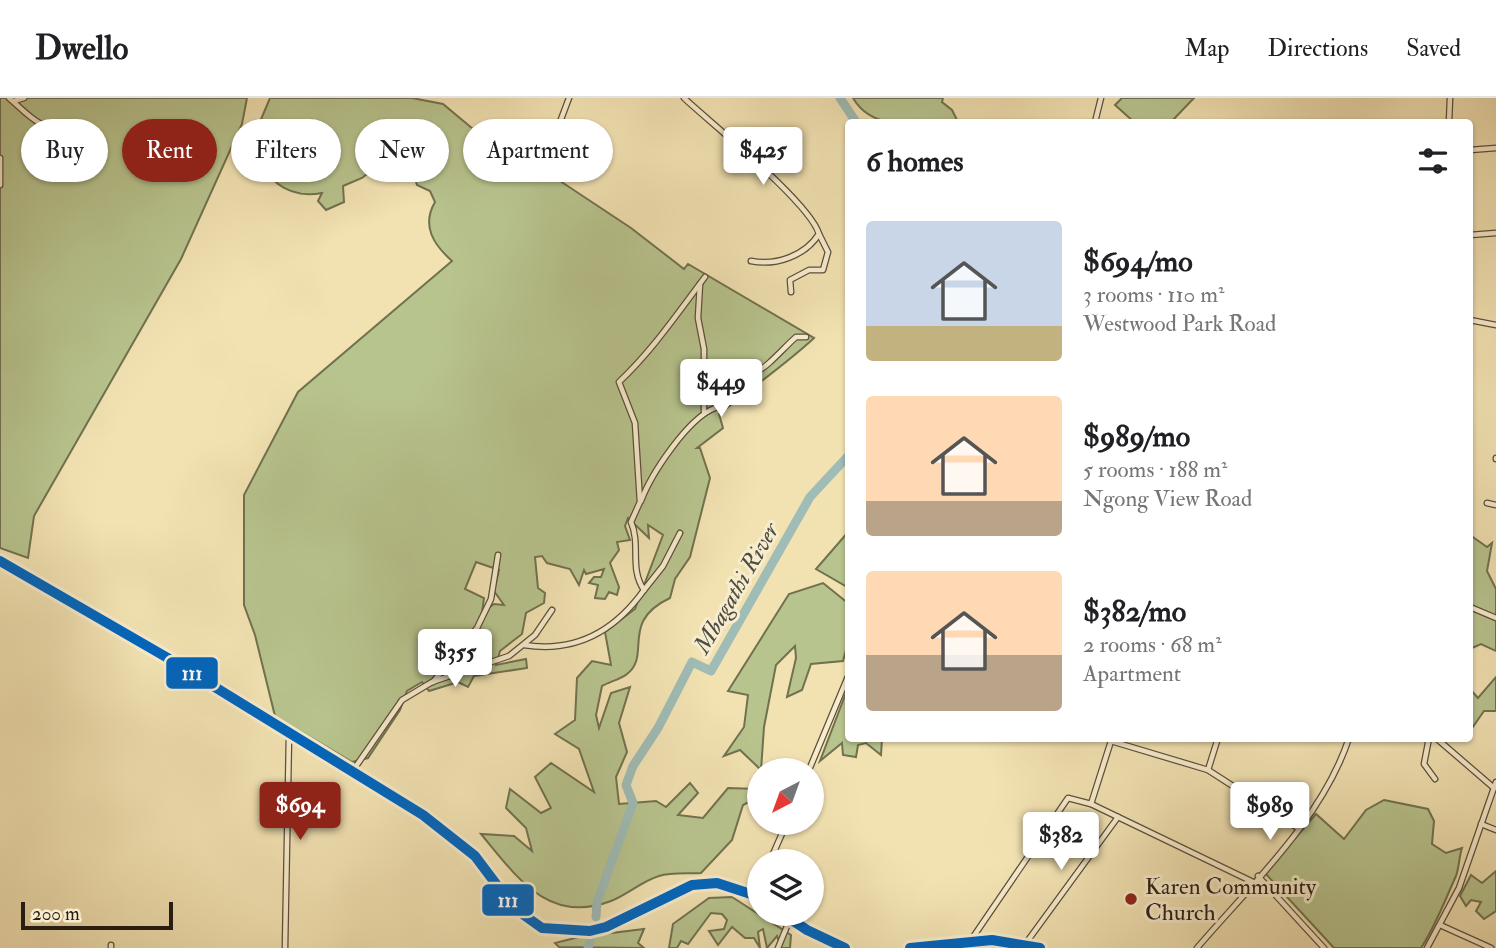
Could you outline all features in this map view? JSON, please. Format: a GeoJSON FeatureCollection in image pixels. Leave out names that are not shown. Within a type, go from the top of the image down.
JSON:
{"type":"FeatureCollection","features":[{"type":"Feature","properties":{"kind":"main road"},"geometry":{"type":"LineString","coordinates":[[0,561],[166,657],[423,815],[466,847],[482,863],[514,908],[542,928],[590,931],[606,927],[692,885],[717,883],[747,893]]}},
{"type":"Feature","properties":{"kind":"main road"},"geometry":{"type":"LineString","coordinates":[[803,926],[845,948]]}},
{"type":"Feature","properties":{"kind":"main road"},"geometry":{"type":"LineString","coordinates":[[910,948],[969,943],[1041,948]]}},
{"type":"Feature","properties":{"kind":"street"},"geometry":{"type":"LineString","coordinates":[[11,100],[24,98]]}},
{"type":"Feature","properties":{"kind":"street"},"geometry":{"type":"LineString","coordinates":[[561,119],[569,98]]}},
{"type":"Feature","properties":{"kind":"street"},"geometry":{"type":"LineString","coordinates":[[684,98],[811,216],[828,252],[823,270],[796,275],[790,280],[791,292]]}},
{"type":"Feature","properties":{"kind":"street"},"geometry":{"type":"LineString","coordinates":[[1096,119],[1101,98]]}},
{"type":"Feature","properties":{"kind":"street"},"geometry":{"type":"LineString","coordinates":[[1449,119],[1450,98]]}},
{"type":"Feature","properties":{"kind":"street"},"geometry":{"type":"LineString","coordinates":[[11,100],[34,119]]}},
{"type":"Feature","properties":{"kind":"street"},"geometry":{"type":"LineString","coordinates":[[1473,150],[1496,148]]}},
{"type":"Feature","properties":{"kind":"street"},"geometry":{"type":"LineString","coordinates":[[0,158],[0,184]]}},
{"type":"Feature","properties":{"kind":"street"},"geometry":{"type":"LineString","coordinates":[[1473,235],[1496,233]]}},
{"type":"Feature","properties":{"kind":"street"},"geometry":{"type":"LineString","coordinates":[[751,261],[767,264],[787,258],[809,245],[819,234]]}},
{"type":"Feature","properties":{"kind":"street"},"geometry":{"type":"LineString","coordinates":[[640,502],[635,423],[619,382],[658,341],[705,278]]}},
{"type":"Feature","properties":{"kind":"street"},"geometry":{"type":"LineString","coordinates":[[700,284],[698,318],[704,349],[704,412]]}},
{"type":"Feature","properties":{"kind":"street"},"geometry":{"type":"LineString","coordinates":[[1473,321],[1496,326]]}},
{"type":"Feature","properties":{"kind":"street"},"geometry":{"type":"LineString","coordinates":[[644,590],[635,578],[637,536],[631,522],[667,456],[704,412],[715,408],[721,395],[733,383],[767,365],[796,337],[806,337]]}},
{"type":"Feature","properties":{"kind":"street"},"geometry":{"type":"LineString","coordinates":[[1487,503],[1496,505]]}},
{"type":"Feature","properties":{"kind":"street"},"geometry":{"type":"LineString","coordinates":[[524,645],[564,647],[587,641],[635,603],[663,566],[680,533]]}},
{"type":"Feature","properties":{"kind":"street"},"geometry":{"type":"LineString","coordinates":[[432,682],[477,628],[491,599],[498,555]]}},
{"type":"Feature","properties":{"kind":"street"},"geometry":{"type":"LineString","coordinates":[[1473,608],[1496,618]]}},
{"type":"Feature","properties":{"kind":"street"},"geometry":{"type":"LineString","coordinates":[[352,773],[391,712],[414,691],[432,682],[492,663],[524,645],[552,610]]}},
{"type":"Feature","properties":{"kind":"street"},"geometry":{"type":"LineString","coordinates":[[814,758],[845,684]]}},
{"type":"Feature","properties":{"kind":"street"},"geometry":{"type":"LineString","coordinates":[[285,948],[289,735]]}},
{"type":"Feature","properties":{"kind":"street"},"geometry":{"type":"LineString","coordinates":[[1091,804],[1110,742]]}},
{"type":"Feature","properties":{"kind":"street"},"geometry":{"type":"LineString","coordinates":[[1117,742],[1208,770],[1298,828]]}},
{"type":"Feature","properties":{"kind":"street"},"geometry":{"type":"LineString","coordinates":[[1208,770],[1217,742]]}},
{"type":"Feature","properties":{"kind":"street"},"geometry":{"type":"LineString","coordinates":[[1197,948],[1254,882],[1328,788],[1347,742]]}},
{"type":"Feature","properties":{"kind":"street"},"geometry":{"type":"LineString","coordinates":[[1428,742],[1424,764],[1435,779]]}},
{"type":"Feature","properties":{"kind":"street"},"geometry":{"type":"LineString","coordinates":[[1427,948],[1459,888],[1495,785],[1441,742]]}},
{"type":"Feature","properties":{"kind":"street"},"geometry":{"type":"LineString","coordinates":[[969,943],[1068,798],[1091,804],[1254,882]]}},
{"type":"Feature","properties":{"kind":"street"},"geometry":{"type":"LineString","coordinates":[[1021,945],[1118,817]]}},
{"type":"Feature","properties":{"kind":"street"},"geometry":{"type":"LineString","coordinates":[[1481,824],[1496,830]]}},
{"type":"Feature","properties":{"kind":"street"},"geometry":{"type":"LineString","coordinates":[[1258,876],[1324,948]]}},
{"type":"Feature","properties":{"kind":"street"},"geometry":{"type":"LineString","coordinates":[[1440,925],[1490,948]]}},
{"type":"Feature","properties":{"kind":"street"},"geometry":{"type":"LineString","coordinates":[[778,948],[787,926]]}},
{"type":"Feature","properties":{"kind":"green space"},"geometry":{"type":"Polygon","coordinates":[[[0,98],[247,98],[243,119],[231,119],[231,148],[217,179],[217,119],[122,119],[122,182],[216,182],[181,259],[34,516],[28,558],[0,548],[0,98]]]}},
{"type":"Feature","properties":{"kind":"green space"},"geometry":{"type":"Polygon","coordinates":[[[270,98],[412,98],[443,104],[463,121],[463,182],[562,182],[631,228],[684,269],[688,264],[814,338],[719,414],[723,428],[697,448],[700,448],[710,478],[690,557],[675,579],[670,598],[645,617],[634,666],[624,676],[602,686],[596,715],[599,728],[611,693],[630,687],[619,723],[627,752],[616,777],[619,804],[656,801],[666,807],[690,783],[698,793],[678,815],[703,818],[728,788],[747,789],[747,803],[743,805],[732,840],[701,873],[664,875],[653,878],[611,901],[589,907],[569,907],[536,893],[521,880],[481,834],[514,836],[532,851],[526,828],[506,808],[510,789],[541,813],[551,808],[535,777],[551,763],[594,792],[579,749],[555,734],[575,720],[577,678],[592,661],[611,665],[605,632],[635,609],[663,535],[648,525],[649,538],[628,518],[625,526],[630,540],[617,542],[619,550],[610,563],[619,587],[617,595],[609,592],[605,599],[595,598],[598,585],[589,583],[594,577],[601,577],[604,569],[586,574],[584,570],[579,585],[570,569],[547,563],[542,556],[535,557],[538,588],[545,593],[544,603],[526,613],[522,634],[500,651],[496,665],[526,659],[527,668],[474,676],[468,687],[458,682],[429,691],[422,682],[407,691],[400,710],[368,758],[352,762],[275,716],[255,635],[244,605],[244,495],[298,392],[452,261],[435,242],[429,227],[435,202],[430,191],[416,182],[449,182],[449,119],[355,119],[355,181],[343,186],[344,202],[326,210],[318,201],[322,193],[297,193],[277,183],[341,182],[341,119],[261,119],[270,98]],[[476,562],[465,589],[484,598],[482,613],[494,604],[504,605],[494,591],[499,570],[476,562]]]}},
{"type":"Feature","properties":{"kind":"green space"},"geometry":{"type":"Polygon","coordinates":[[[853,98],[943,98],[942,102],[952,110],[956,119],[878,119],[862,109],[853,98]]]}},
{"type":"Feature","properties":{"kind":"green space"},"geometry":{"type":"Polygon","coordinates":[[[1122,98],[1194,98],[1174,119],[1131,119],[1115,105],[1122,98]]]}},
{"type":"Feature","properties":{"kind":"green space"},"geometry":{"type":"Polygon","coordinates":[[[845,536],[845,586],[816,569],[845,536]]]}},
{"type":"Feature","properties":{"kind":"green space"},"geometry":{"type":"Polygon","coordinates":[[[1473,537],[1487,547],[1492,543],[1487,571],[1496,589],[1496,651],[1481,644],[1473,648],[1473,537]]]}},
{"type":"Feature","properties":{"kind":"green space"},"geometry":{"type":"Polygon","coordinates":[[[823,583],[845,601],[843,661],[811,664],[802,690],[787,697],[796,658],[795,646],[776,665],[764,727],[762,758],[748,758],[740,750],[724,756],[744,727],[748,695],[728,691],[789,594],[823,583]]]}},
{"type":"Feature","properties":{"kind":"green space"},"geometry":{"type":"Polygon","coordinates":[[[1496,677],[1496,711],[1484,711],[1473,727],[1473,692],[1478,698],[1496,677]]]}},
{"type":"Feature","properties":{"kind":"green space"},"geometry":{"type":"Polygon","coordinates":[[[845,695],[845,742],[882,742],[881,755],[866,743],[858,745],[856,757],[843,755],[842,743],[821,758],[845,695]]]}},
{"type":"Feature","properties":{"kind":"green space"},"geometry":{"type":"Polygon","coordinates":[[[1384,800],[1428,809],[1434,821],[1432,844],[1446,853],[1462,848],[1456,876],[1421,948],[1334,948],[1265,873],[1316,814],[1344,839],[1366,810],[1384,800]]]}},
{"type":"Feature","properties":{"kind":"green space"},"geometry":{"type":"Polygon","coordinates":[[[1496,871],[1496,911],[1484,919],[1476,911],[1481,902],[1471,900],[1466,906],[1460,896],[1471,875],[1482,883],[1496,871]]]}},
{"type":"Feature","properties":{"kind":"green space"},"geometry":{"type":"Polygon","coordinates":[[[732,897],[747,907],[747,926],[777,926],[791,935],[790,948],[781,948],[777,936],[767,948],[763,929],[758,932],[760,948],[754,938],[745,938],[732,927],[718,945],[709,931],[724,929],[727,920],[722,914],[711,913],[688,944],[681,941],[677,948],[669,948],[673,924],[709,898],[732,897]]]}},
{"type":"Feature","properties":{"kind":"green space"},"geometry":{"type":"Polygon","coordinates":[[[644,929],[638,943],[644,948],[559,947],[555,943],[579,937],[644,929]]]}},
{"type":"Feature","properties":{"kind":"waterway","name":"Mbagathi River"},"geometry":{"type":"LineString","coordinates":[[840,98],[854,119]]}},
{"type":"Feature","properties":{"kind":"waterway","name":"Mbagathi River"},"geometry":{"type":"LineString","coordinates":[[596,917],[597,902],[633,803],[626,785],[633,766],[658,728],[692,662],[711,671],[810,497],[845,459]]}},
{"type":"Feature","properties":{"kind":"waterway"},"geometry":{"type":"LineString","coordinates":[[588,948],[590,942]]}},
{"type":"Feature","properties":{"kind":"transit line","name":"111"},"geometry":{"type":"LineString","coordinates":[[0,561],[166,657],[423,815],[475,856],[514,908],[542,928],[590,931],[606,927],[692,885],[717,883],[747,893]]}},
{"type":"Feature","properties":{"kind":"transit line","name":"111"},"geometry":{"type":"LineString","coordinates":[[801,926],[845,948]]}},
{"type":"Feature","properties":{"kind":"transit line","name":"111"},"geometry":{"type":"LineString","coordinates":[[910,948],[992,940],[1040,948]]}},
{"type":"Feature","properties":{"kind":"place","name":"Karen Community Church"},"geometry":{"type":"Point","coordinates":[1131,899]}}]}
